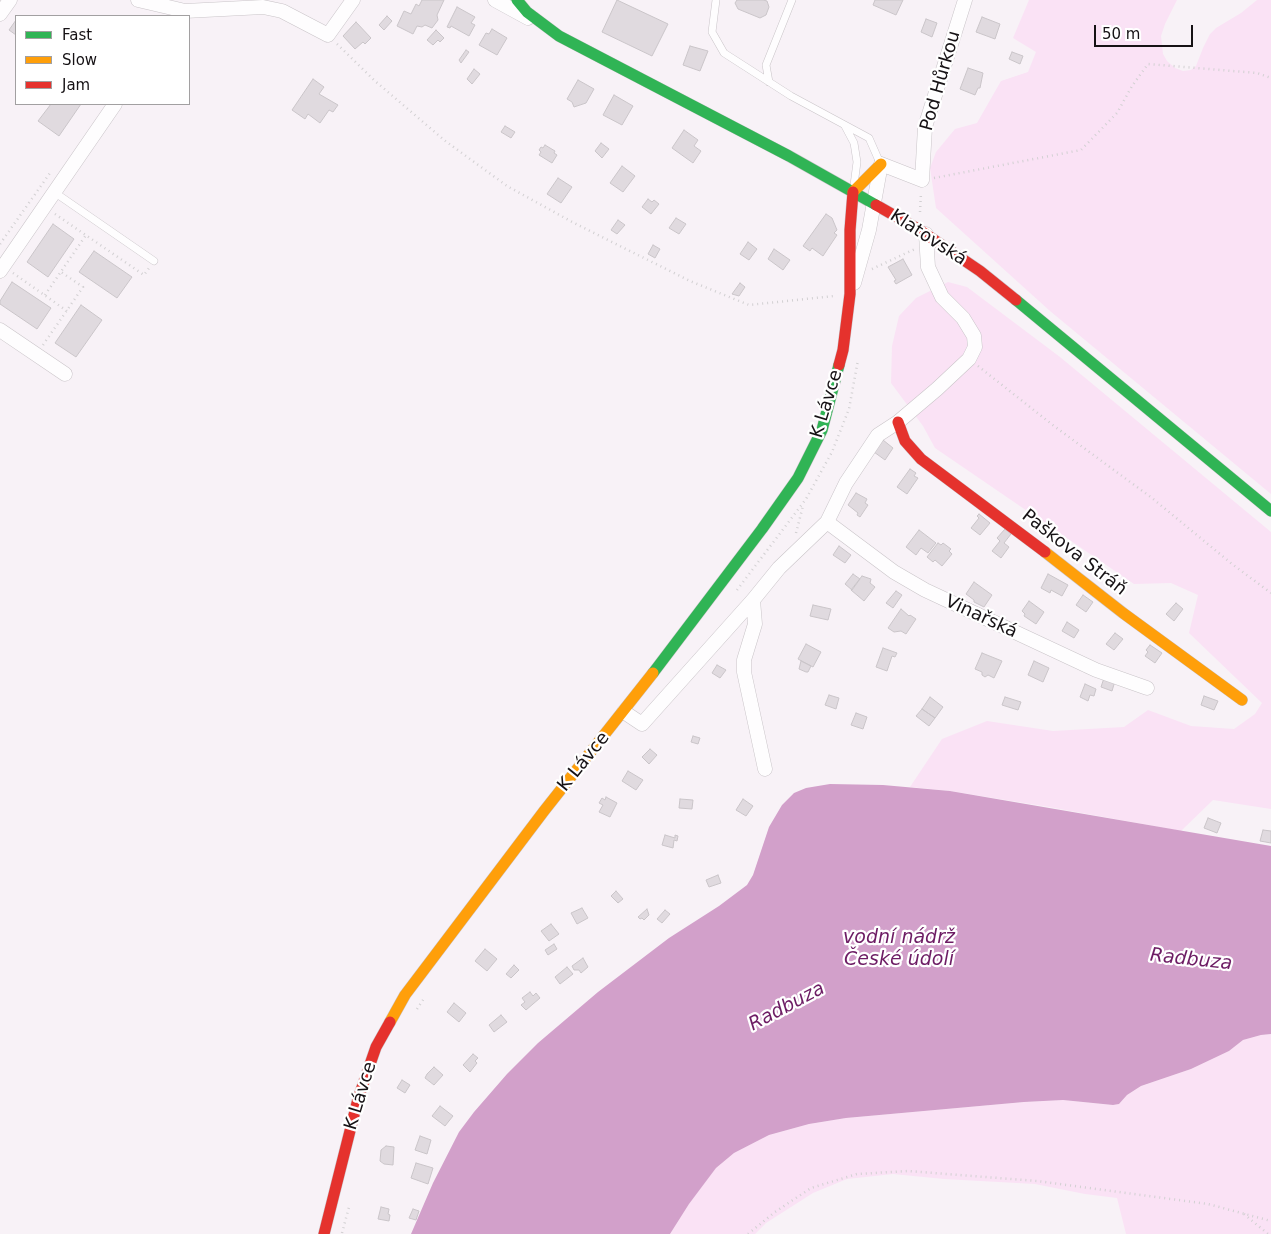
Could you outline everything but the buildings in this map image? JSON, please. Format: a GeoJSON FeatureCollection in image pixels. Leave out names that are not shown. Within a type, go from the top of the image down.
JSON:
{"type":"FeatureCollection","features":[{"type":"Feature","properties":{"kind":"street"},"geometry":{"type":"LineString","coordinates":[[0,14],[10,0]]}},
{"type":"Feature","properties":{"kind":"street"},"geometry":{"type":"LineString","coordinates":[[138,0],[172,13],[263,7],[282,11],[328,36],[353,0]]}},
{"type":"Feature","properties":{"kind":"street","name":"Klatovská"},"geometry":{"type":"LineString","coordinates":[[495,0],[559,36],[789,156],[922,232],[980,271],[1271,511]]}},
{"type":"Feature","properties":{"kind":"street","name":"Klatovská"},"geometry":{"type":"LineString","coordinates":[[517,0],[544,26]]}},
{"type":"Feature","properties":{"kind":"street","name":"Pod Hůrkou"},"geometry":{"type":"LineString","coordinates":[[922,180],[924,127],[965,0]]}},
{"type":"Feature","properties":{"kind":"street"},"geometry":{"type":"LineString","coordinates":[[6,272],[54,192],[114,105]]}},
{"type":"Feature","properties":{"kind":"street"},"geometry":{"type":"LineString","coordinates":[[881,164],[922,180]]}},
{"type":"Feature","properties":{"kind":"street"},"geometry":{"type":"LineString","coordinates":[[854,192],[881,164]]}},
{"type":"Feature","properties":{"kind":"street"},"geometry":{"type":"LineString","coordinates":[[873,203],[881,164]]}},
{"type":"Feature","properties":{"kind":"street","name":"K Lávce"},"geometry":{"type":"LineString","coordinates":[[324,1234],[358,1100],[376,1047],[405,995],[544,811],[624,712],[762,529],[798,478],[822,430],[843,350],[850,294],[850,230],[854,192]]}},
{"type":"Feature","properties":{"kind":"street","name":"K Lávce"},"geometry":{"type":"LineString","coordinates":[[850,294],[865,246],[873,203]]}},
{"type":"Feature","properties":{"kind":"street"},"geometry":{"type":"LineString","coordinates":[[624,712],[642,724],[754,600],[779,568],[827,522],[846,484],[878,435],[898,422],[938,389],[969,359],[975,346],[974,336],[963,318],[942,297],[928,267],[922,232]]}},
{"type":"Feature","properties":{"kind":"street"},"geometry":{"type":"LineString","coordinates":[[0,330],[65,374]]}},
{"type":"Feature","properties":{"kind":"street","name":"Paškova Stráň"},"geometry":{"type":"LineString","coordinates":[[898,422],[905,441],[922,459],[1123,613],[1242,700]]}},
{"type":"Feature","properties":{"kind":"street","name":"Vinařská"},"geometry":{"type":"LineString","coordinates":[[827,522],[894,572],[925,590],[1096,670],[1147,688]]}},
{"type":"Feature","properties":{"kind":"street"},"geometry":{"type":"LineString","coordinates":[[754,600],[754,624],[744,660],[744,672],[765,769]]}},
{"type":"Feature","properties":{"kind":"lane"},"geometry":{"type":"LineString","coordinates":[[716,0],[712,32],[724,53],[769,82],[868,138],[881,164]]}},
{"type":"Feature","properties":{"kind":"lane"},"geometry":{"type":"LineString","coordinates":[[769,82],[766,65],[792,0]]}},
{"type":"Feature","properties":{"kind":"lane"},"geometry":{"type":"LineString","coordinates":[[844,126],[854,144],[857,162],[854,192]]}},
{"type":"Feature","properties":{"kind":"lane"},"geometry":{"type":"LineString","coordinates":[[54,192],[154,261]]}},
{"type":"Feature","properties":{"kind":"path"},"geometry":{"type":"LineString","coordinates":[[328,36],[375,81],[444,140],[508,186],[574,224],[663,268],[748,305],[850,294]]}},
{"type":"Feature","properties":{"kind":"path"},"geometry":{"type":"LineString","coordinates":[[922,232],[922,180],[1081,150],[1117,113],[1132,86],[1148,64],[1257,73],[1271,78]]}},
{"type":"Feature","properties":{"kind":"path"},"geometry":{"type":"LineString","coordinates":[[53,213],[144,275],[154,261]]}},
{"type":"Feature","properties":{"kind":"path"},"geometry":{"type":"LineString","coordinates":[[45,295],[86,235]]}},
{"type":"Feature","properties":{"kind":"path"},"geometry":{"type":"LineString","coordinates":[[6,272],[45,295],[67,311]]}},
{"type":"Feature","properties":{"kind":"path"},"geometry":{"type":"LineString","coordinates":[[37,355],[83,287],[61,272]]}},
{"type":"Feature","properties":{"kind":"path"},"geometry":{"type":"LineString","coordinates":[[969,359],[1054,426],[1152,498],[1232,564],[1271,593]]}},
{"type":"Feature","properties":{"kind":"path"},"geometry":{"type":"LineString","coordinates":[[790,558],[804,503]]}},
{"type":"Feature","properties":{"kind":"path"},"geometry":{"type":"LineString","coordinates":[[748,1234],[775,1212],[810,1188],[857,1174],[908,1171],[1037,1182],[1208,1204],[1271,1221]]}},
{"type":"Feature","properties":{"kind":"path"},"geometry":{"type":"LineString","coordinates":[[1242,1213],[1268,1234]]}},
{"type":"Feature","properties":{"kind":"shaded area"},"geometry":{"type":"Polygon","coordinates":[[[1029,0],[1177,0],[1161,36],[1163,54],[1167,61],[1175,68],[1183,71],[1191,70],[1196,66],[1210,34],[1216,28],[1241,13],[1257,0],[1271,0],[1271,494],[1050,311],[936,208],[930,168],[936,152],[955,129],[977,123],[1001,81],[1028,72],[1036,52],[1013,38],[1029,0]]]}},
{"type":"Feature","properties":{"kind":"shaded area"},"geometry":{"type":"Polygon","coordinates":[[[948,282],[967,287],[1060,357],[1271,532],[1271,809],[1213,800],[1181,831],[1049,807],[950,791],[910,787],[942,739],[987,721],[1053,731],[1124,727],[1148,710],[1191,726],[1234,729],[1255,714],[1262,703],[1189,633],[1198,595],[1171,583],[1134,584],[935,448],[923,426],[891,383],[892,346],[899,316],[916,298],[948,282]]]}},
{"type":"Feature","properties":{"kind":"shaded area"},"geometry":{"type":"Polygon","coordinates":[[[1271,1034],[1271,1234],[1126,1234],[1117,1198],[1035,1184],[893,1174],[847,1179],[813,1193],[766,1223],[755,1234],[670,1234],[689,1204],[716,1168],[734,1153],[769,1135],[809,1124],[846,1118],[1024,1102],[1063,1100],[1119,1104],[1127,1095],[1141,1086],[1191,1069],[1229,1051],[1243,1040],[1271,1034]]]}},
{"type":"Feature","properties":{"kind":"water","name":"vodní nádrž České údolí"},"geometry":{"type":"Polygon","coordinates":[[[830,784],[883,785],[950,791],[1271,846],[1271,1034],[1243,1040],[1229,1051],[1191,1069],[1141,1086],[1127,1095],[1119,1104],[1063,1100],[1024,1102],[846,1118],[809,1124],[769,1135],[734,1153],[716,1168],[689,1204],[670,1234],[411,1234],[433,1183],[459,1132],[507,1074],[538,1043],[598,992],[669,938],[719,906],[747,885],[753,875],[769,827],[782,805],[794,793],[806,788],[830,784]]]}},
{"type":"Feature","properties":{"kind":"traffic: fast"},"geometry":{"type":"LineString","coordinates":[[517,0],[527,12],[559,36],[789,156],[876,205]]}},
{"type":"Feature","properties":{"kind":"traffic: fast"},"geometry":{"type":"LineString","coordinates":[[1016,300],[1271,511]]}},
{"type":"Feature","properties":{"kind":"traffic: fast"},"geometry":{"type":"LineString","coordinates":[[653,673],[762,529],[798,478],[822,430],[839,365]]}},
{"type":"Feature","properties":{"kind":"traffic: slow"},"geometry":{"type":"LineString","coordinates":[[853,192],[881,164]]}},
{"type":"Feature","properties":{"kind":"traffic: slow"},"geometry":{"type":"LineString","coordinates":[[1045,552],[1123,613],[1242,700]]}},
{"type":"Feature","properties":{"kind":"traffic: slow"},"geometry":{"type":"LineString","coordinates":[[390,1022],[405,995],[544,811],[653,673]]}},
{"type":"Feature","properties":{"kind":"traffic: jam"},"geometry":{"type":"LineString","coordinates":[[839,365],[843,350],[850,294],[850,230],[853,192]]}},
{"type":"Feature","properties":{"kind":"traffic: jam"},"geometry":{"type":"LineString","coordinates":[[876,205],[918,229],[980,271],[1016,300]]}},
{"type":"Feature","properties":{"kind":"traffic: jam"},"geometry":{"type":"LineString","coordinates":[[898,422],[905,441],[921,459],[1045,552]]}},
{"type":"Feature","properties":{"kind":"traffic: jam"},"geometry":{"type":"LineString","coordinates":[[324,1234],[358,1099],[376,1047],[390,1022]]}},
{"type":"Feature","properties":{"kind":"water label","name":"Radbuza"},"geometry":{"type":"Point","coordinates":[1191,960]}},
{"type":"Feature","properties":{"kind":"water label","name":"Radbuza"},"geometry":{"type":"Point","coordinates":[787,1007]}}]}
